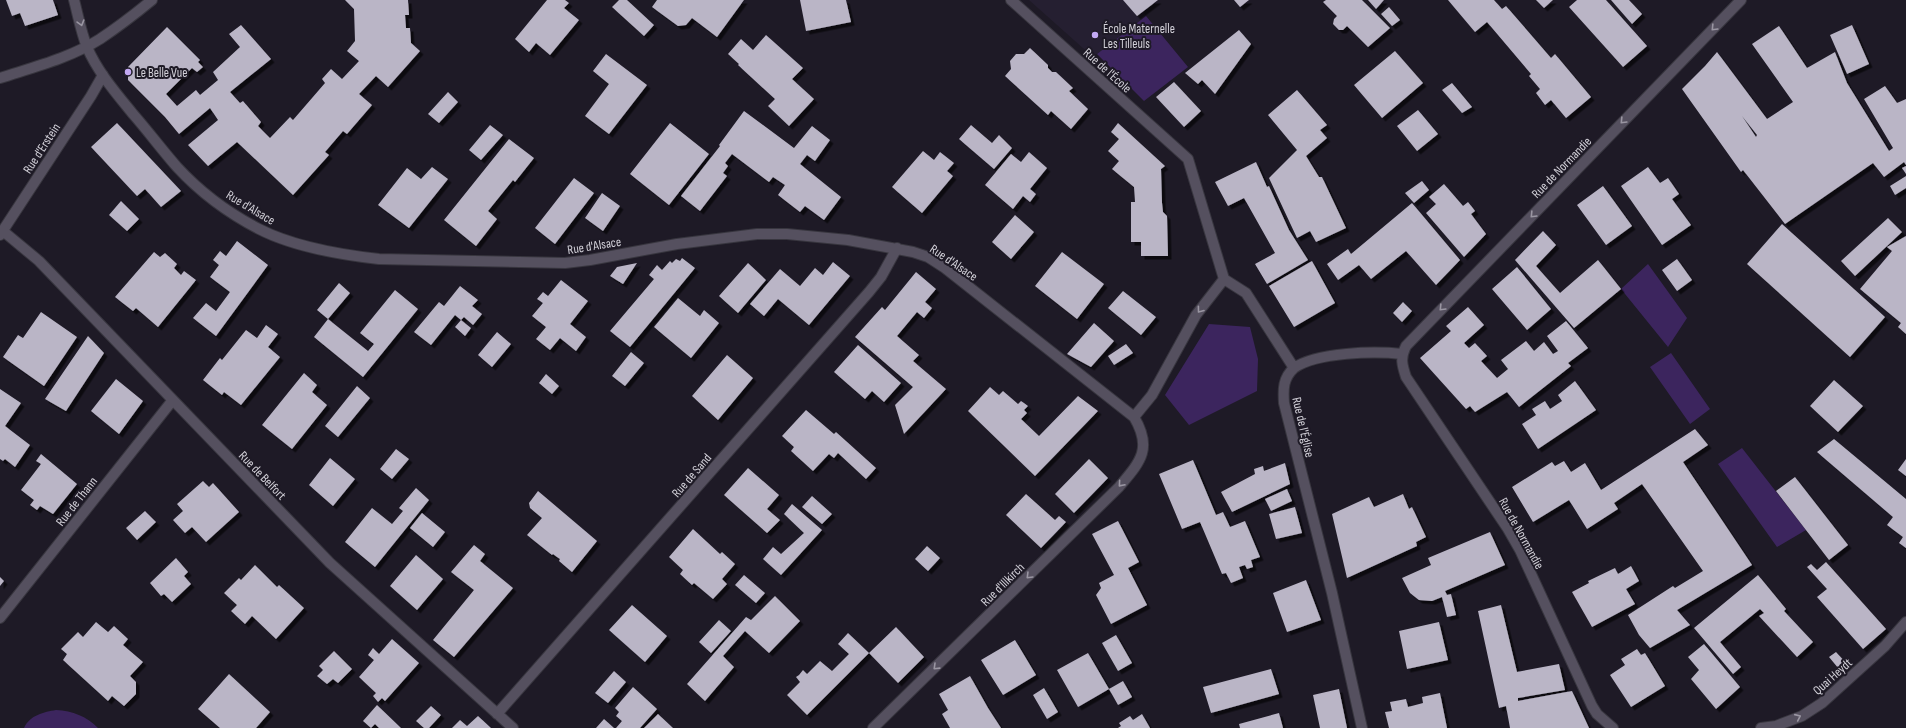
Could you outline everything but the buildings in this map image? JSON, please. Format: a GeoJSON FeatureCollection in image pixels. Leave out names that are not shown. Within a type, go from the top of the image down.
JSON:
{"type":"FeatureCollection","features":[{"type":"Feature","properties":{"kind":"street","name":"Rue d'Alsace"},"geometry":{"type":"LineString","coordinates":[[74,0],[87,46],[103,75],[178,168],[215,200],[254,226],[279,237],[357,257],[401,260],[565,263],[590,260],[677,244],[757,234],[787,234],[848,240],[897,248],[928,257],[945,268],[1134,417],[1142,432],[1144,442],[1142,452]]}},
{"type":"Feature","properties":{"kind":"street"},"geometry":{"type":"LineString","coordinates":[[0,78],[53,61],[87,46],[100,39],[152,0]]}},
{"type":"Feature","properties":{"kind":"street","name":"Rue de l'École"},"geometry":{"type":"LineString","coordinates":[[1011,0],[1188,159],[1224,279]]}},
{"type":"Feature","properties":{"kind":"street","name":"Rue de Normandie"},"geometry":{"type":"LineString","coordinates":[[1613,728],[1597,714],[1592,706],[1520,550],[1508,529],[1406,377],[1401,364],[1402,354],[1406,346],[1741,0]]}},
{"type":"Feature","properties":{"kind":"street","name":"Rue d'Erstein"},"geometry":{"type":"LineString","coordinates":[[1,233],[91,96],[103,75]]}},
{"type":"Feature","properties":{"kind":"street","name":"Rue de Belfort"},"geometry":{"type":"LineString","coordinates":[[1,233],[38,261],[330,563],[513,728]]}},
{"type":"Feature","properties":{"kind":"street","name":"Rue de Sand"},"geometry":{"type":"LineString","coordinates":[[497,714],[870,292],[881,277],[897,248]]}},
{"type":"Feature","properties":{"kind":"street"},"geometry":{"type":"LineString","coordinates":[[1134,417],[1152,395],[1196,315],[1224,279],[1246,293],[1294,368],[1301,363],[1321,358],[1378,352],[1402,354]]}},
{"type":"Feature","properties":{"kind":"street","name":"Rue de l'Église"},"geometry":{"type":"LineString","coordinates":[[1294,368],[1288,374],[1284,382],[1284,403],[1332,593],[1362,728]]}},
{"type":"Feature","properties":{"kind":"street","name":"Rue de Thann"},"geometry":{"type":"LineString","coordinates":[[0,618],[172,401]]}},
{"type":"Feature","properties":{"kind":"street","name":"Rue d'Illkirch"},"geometry":{"type":"LineString","coordinates":[[873,728],[1118,487],[1133,470],[1142,452]]}},
{"type":"Feature","properties":{"kind":"street","name":"Quai Heydt"},"geometry":{"type":"LineString","coordinates":[[1761,728],[1776,726],[1802,716],[1822,703],[1885,646],[1906,622]]}},
{"type":"Feature","properties":{"kind":"shaded area","name":"École Maternelle Les Tilleuls"},"geometry":{"type":"Polygon","coordinates":[[[1029,0],[1158,0],[1143,12],[1146,16],[1093,57],[1029,0]]]}},
{"type":"Feature","properties":{"kind":"shaded area"},"geometry":{"type":"Polygon","coordinates":[[[1146,16],[1188,67],[1144,101],[1097,54],[1146,16]]]}},
{"type":"Feature","properties":{"kind":"shaded area"},"geometry":{"type":"Polygon","coordinates":[[[1648,264],[1687,318],[1668,347],[1621,289],[1648,264]]]}},
{"type":"Feature","properties":{"kind":"shaded area"},"geometry":{"type":"Polygon","coordinates":[[[1209,324],[1250,327],[1258,359],[1257,391],[1189,425],[1165,395],[1209,324]]]}},
{"type":"Feature","properties":{"kind":"shaded area"},"geometry":{"type":"Polygon","coordinates":[[[1671,353],[1710,409],[1690,424],[1650,367],[1671,353]]]}},
{"type":"Feature","properties":{"kind":"shaded area"},"geometry":{"type":"Polygon","coordinates":[[[1742,448],[1806,530],[1777,547],[1718,464],[1742,448]]]}},
{"type":"Feature","properties":{"kind":"shaded area"},"geometry":{"type":"Polygon","coordinates":[[[56,710],[79,715],[89,720],[98,728],[24,728],[34,717],[42,713],[56,710]]]}},
{"type":"Feature","properties":{"kind":"place","name":"École Maternelle Les Tilleuls"},"geometry":{"type":"Point","coordinates":[1095,35]}},
{"type":"Feature","properties":{"kind":"place","name":"Le Belle Vue"},"geometry":{"type":"Point","coordinates":[128,72]}}]}
